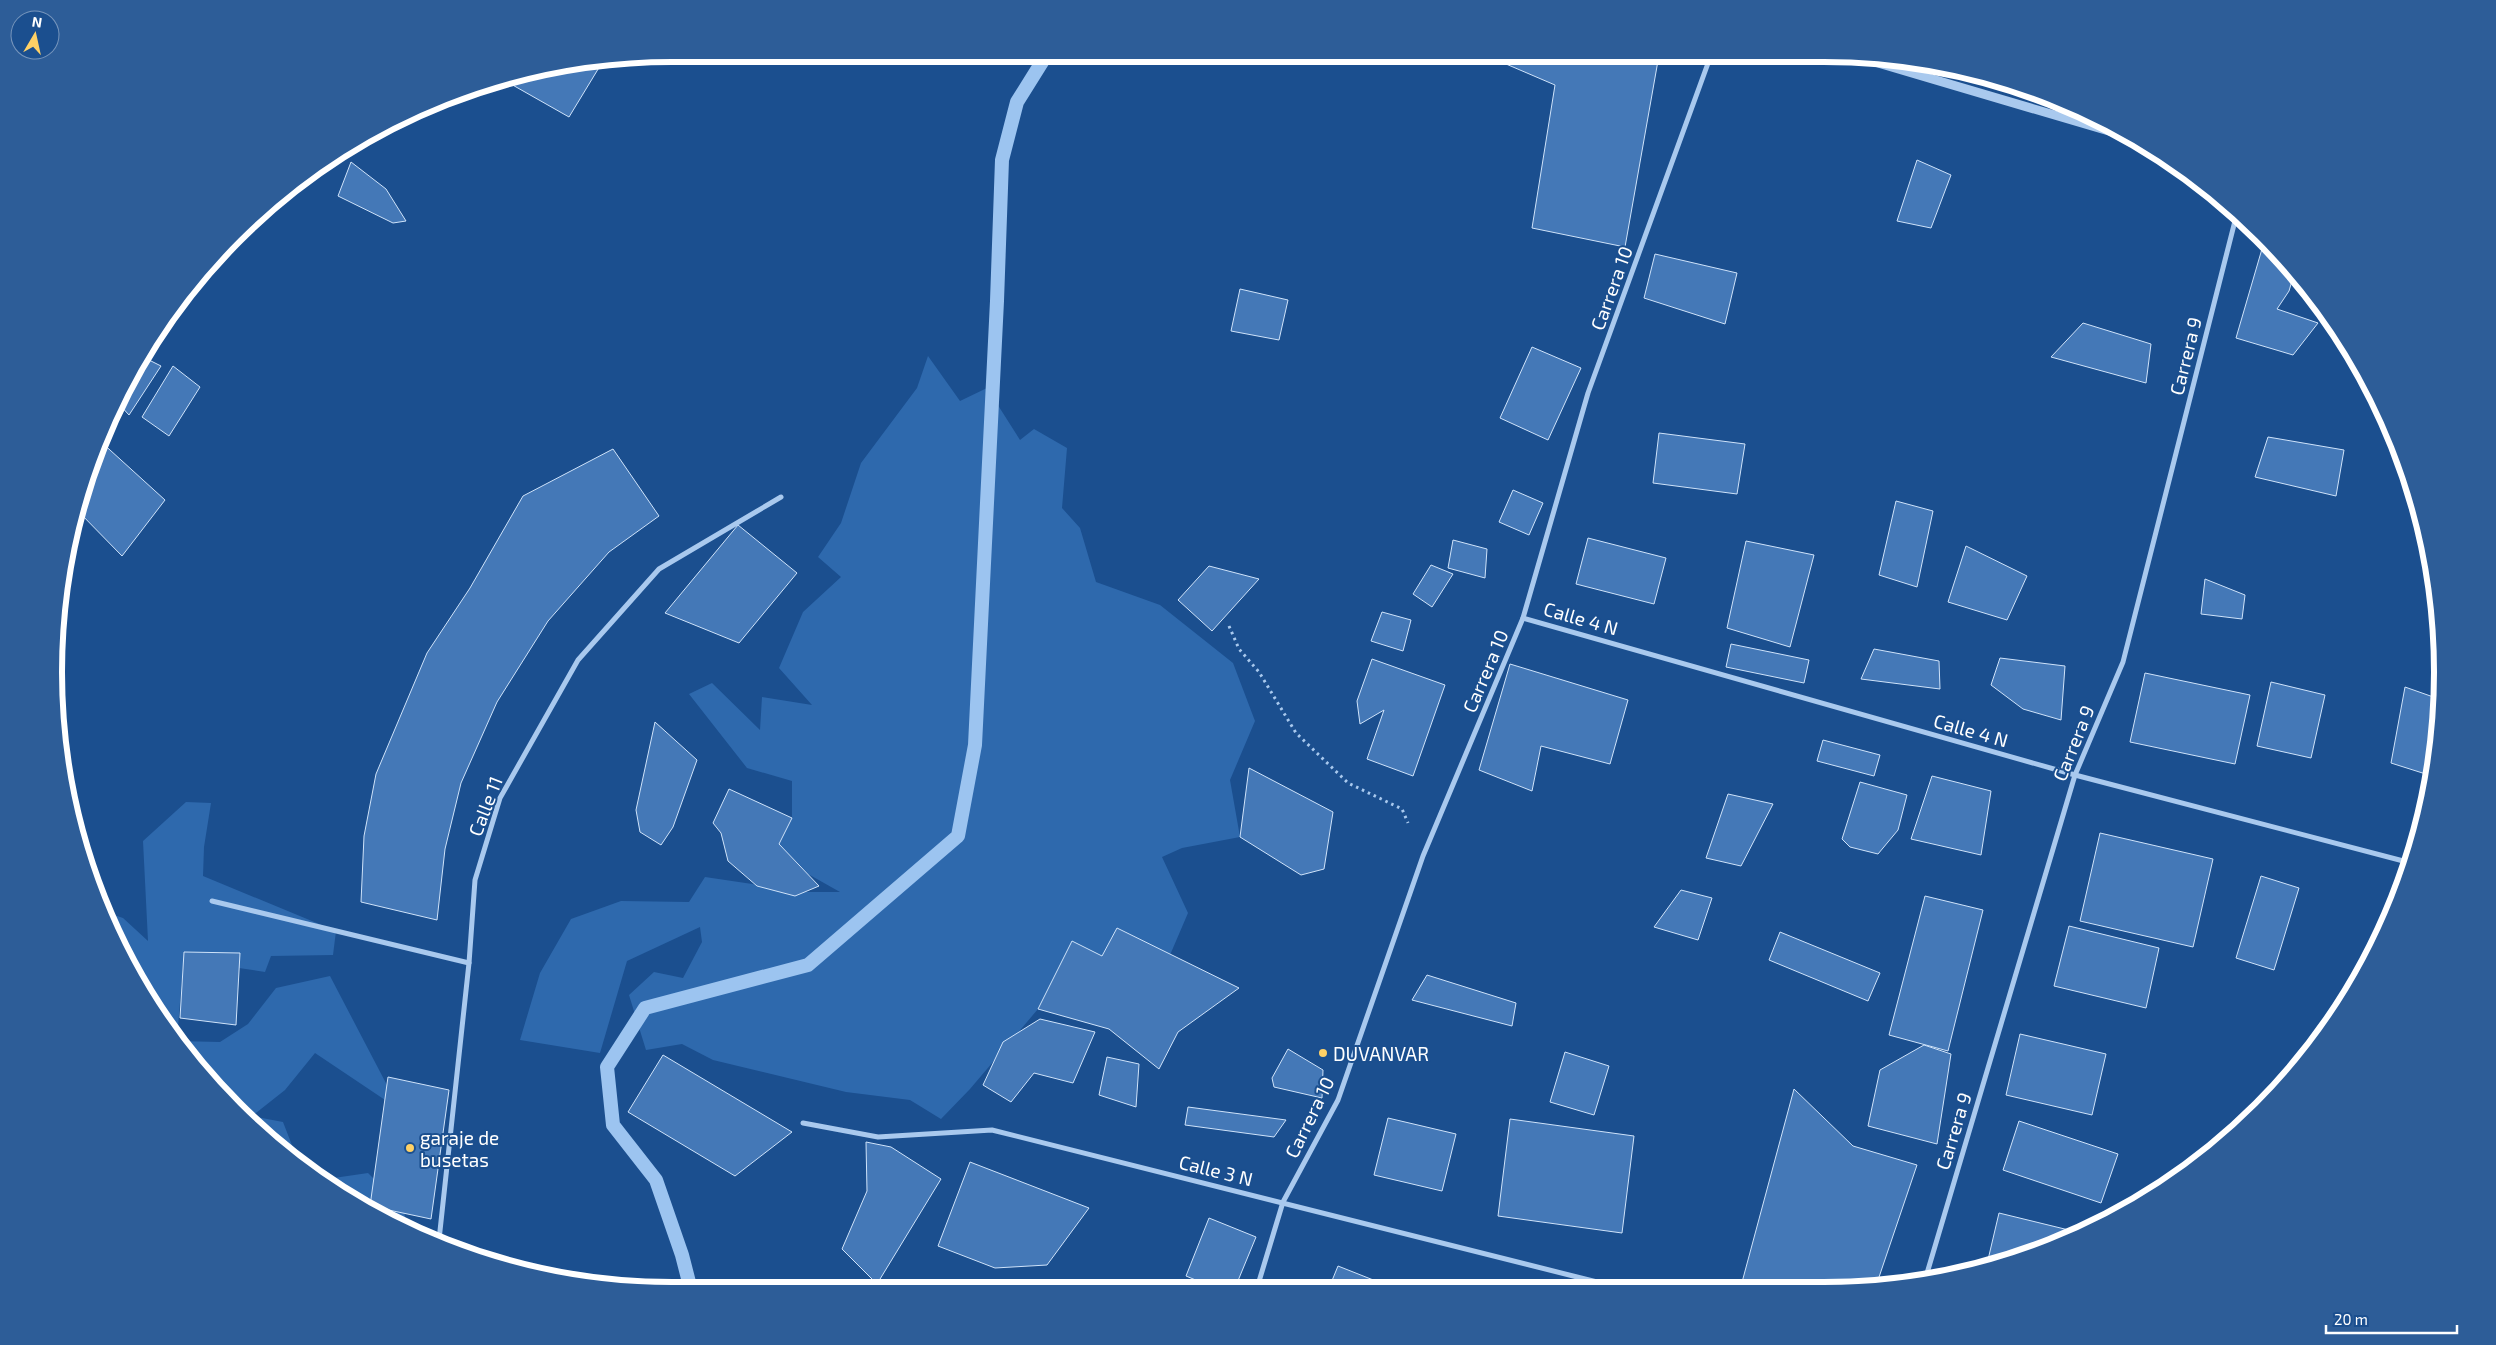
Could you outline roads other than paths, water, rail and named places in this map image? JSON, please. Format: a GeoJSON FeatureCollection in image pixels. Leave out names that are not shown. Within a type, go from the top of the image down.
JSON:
{"type":"FeatureCollection","features":[{"type":"Feature","properties":{"kind":"street","name":"Carrera 10"},"geometry":{"type":"LineString","coordinates":[[1259,1282],[1283,1202],[1338,1100],[1423,856],[1523,618],[1588,393],[1708,62]]}},
{"type":"Feature","properties":{"kind":"street"},"geometry":{"type":"LineString","coordinates":[[1891,67],[2098,128]]}},
{"type":"Feature","properties":{"kind":"street","name":"Carrera 9"},"geometry":{"type":"LineString","coordinates":[[1927,1273],[2075,775],[2123,662],[2235,222]]}},
{"type":"Feature","properties":{"kind":"street","name":"Calle 11"},"geometry":{"type":"LineString","coordinates":[[439,1236],[469,963],[475,880],[500,798],[578,660],[659,569],[781,497]]}},
{"type":"Feature","properties":{"kind":"street","name":"Calle 4 N"},"geometry":{"type":"LineString","coordinates":[[1523,618],[2075,775],[2403,862]]}},
{"type":"Feature","properties":{"kind":"street"},"geometry":{"type":"LineString","coordinates":[[212,901],[469,963]]}},
{"type":"Feature","properties":{"kind":"street","name":"Calle 3 N"},"geometry":{"type":"LineString","coordinates":[[803,1123],[878,1137],[992,1130],[1597,1282]]}},
{"type":"Feature","properties":{"kind":"waterway"},"geometry":{"type":"LineString","coordinates":[[689,1282],[682,1255],[656,1180],[613,1125],[607,1067],[645,1008],[808,965],[958,836],[975,745],[997,301],[1002,160],[1017,102],[1042,62]]}},
{"type":"Feature","properties":{"kind":"place","name":"DUVANVAR"},"geometry":{"type":"Point","coordinates":[1323,1053]}},
{"type":"Feature","properties":{"kind":"place","name":"garaje de busetas"},"geometry":{"type":"Point","coordinates":[410,1148]}}]}
